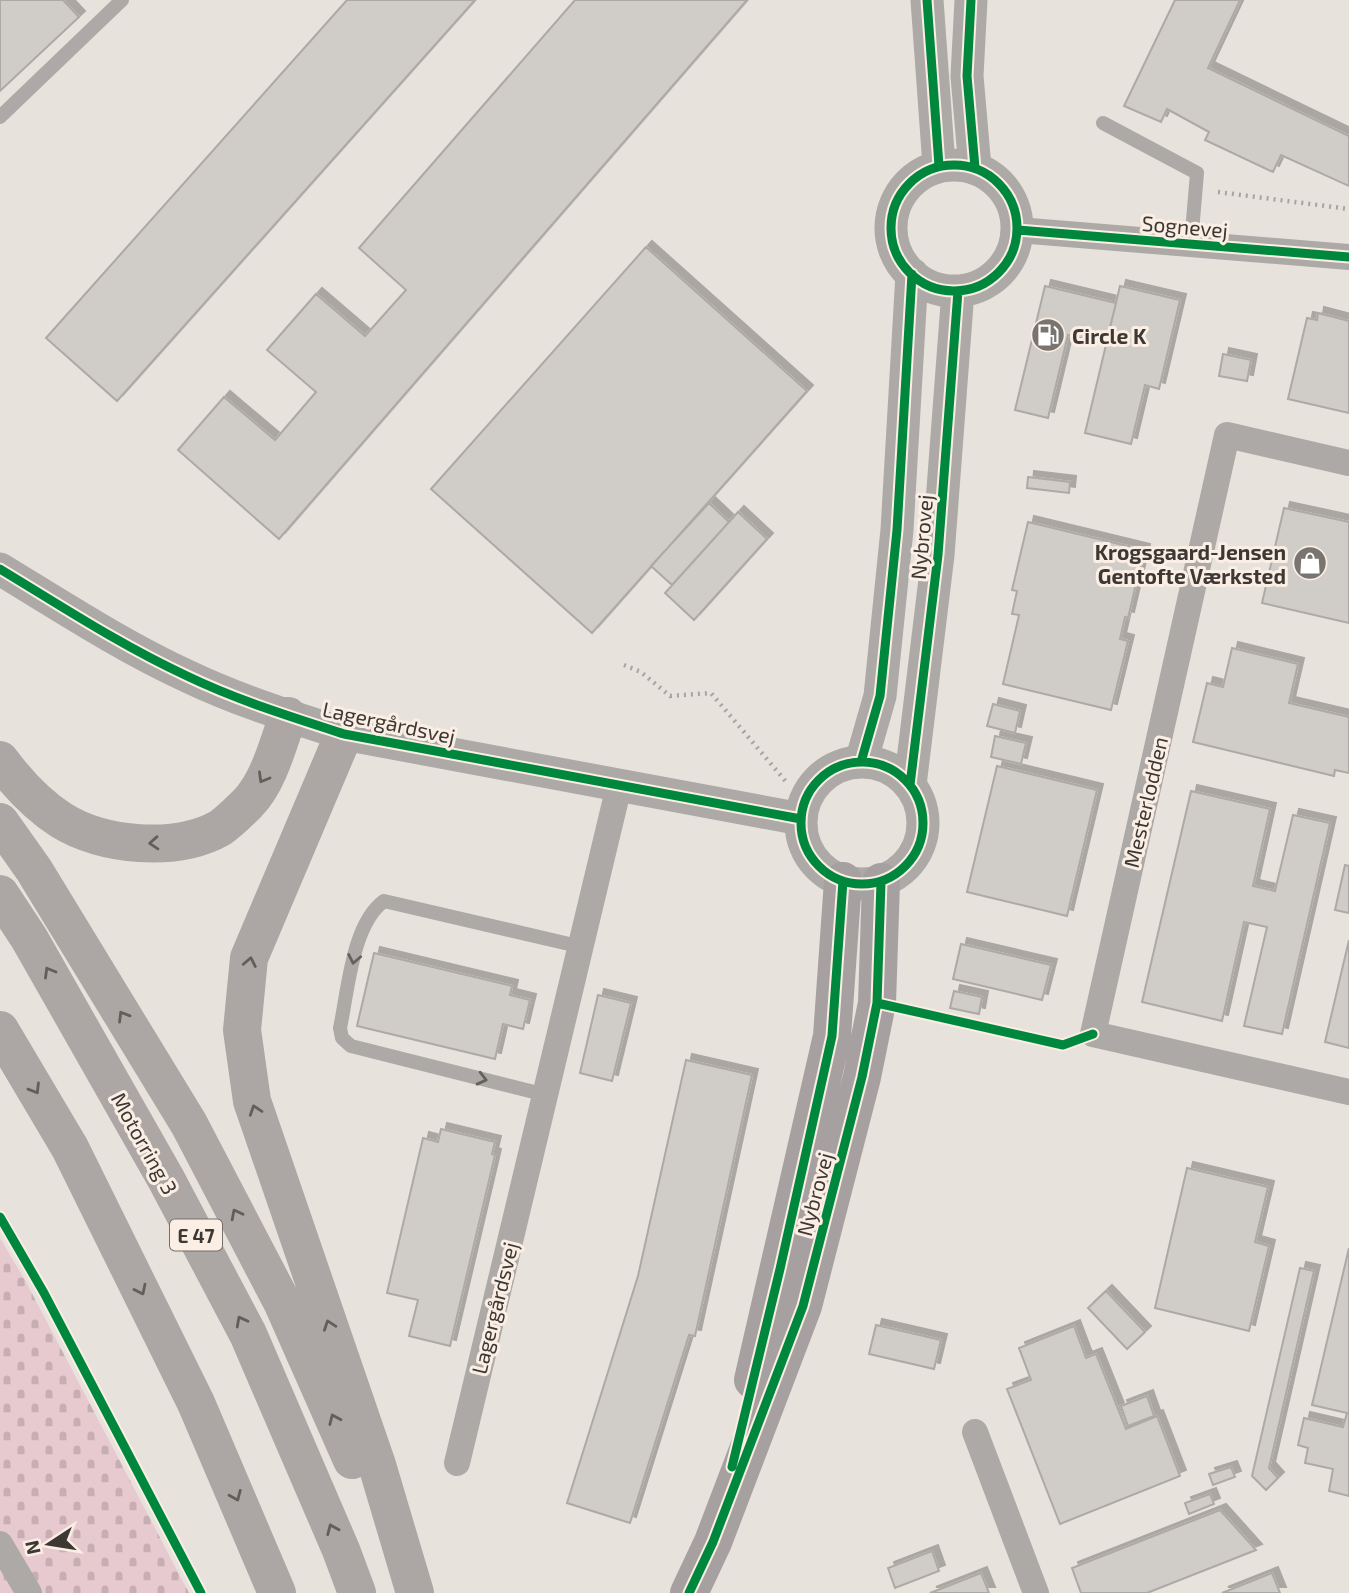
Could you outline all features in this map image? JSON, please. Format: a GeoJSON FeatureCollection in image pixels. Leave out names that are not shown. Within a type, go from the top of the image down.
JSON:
{"type":"FeatureCollection","features":[{"type":"Feature","properties":{"kind":"highway"},"geometry":{"type":"LineString","coordinates":[[0,760],[20,786],[61,820],[98,837],[143,844],[186,841],[220,827],[250,801],[269,769],[288,716]]}},
{"type":"Feature","properties":{"kind":"highway"},"geometry":{"type":"LineString","coordinates":[[344,734],[249,958],[242,1030],[252,1101],[377,1465],[413,1593]]}},
{"type":"Feature","properties":{"kind":"highway"},"geometry":{"type":"LineString","coordinates":[[0,822],[34,870],[189,1124],[283,1304],[413,1593]]}},
{"type":"Feature","properties":{"kind":"highway","name":"Motorring 3"},"geometry":{"type":"LineString","coordinates":[[0,894],[29,938],[166,1179],[248,1334],[357,1593]]}},
{"type":"Feature","properties":{"kind":"highway"},"geometry":{"type":"LineString","coordinates":[[0,1030],[70,1148],[197,1403],[277,1593]]}},
{"type":"Feature","properties":{"kind":"main road","name":"Nybrovej"},"geometry":{"type":"LineString","coordinates":[[713,1542],[780,1269],[832,1036],[842,881]]}},
{"type":"Feature","properties":{"kind":"main road","name":"Nybrovej"},"geometry":{"type":"LineString","coordinates":[[689,1593],[713,1542],[803,1306],[862,1077],[877,1003],[881,882]]}},
{"type":"Feature","properties":{"kind":"street"},"geometry":{"type":"LineString","coordinates":[[927,0],[939,166]]}},
{"type":"Feature","properties":{"kind":"street"},"geometry":{"type":"LineString","coordinates":[[971,0],[967,76],[975,168]]}},
{"type":"Feature","properties":{"kind":"street"},"geometry":{"type":"LineString","coordinates":[[957,164],[975,168],[998,181],[1013,204],[1018,230],[1012,253],[1000,272],[980,285],[958,291],[933,286],[912,274],[900,259],[893,241],[892,222],[897,203],[907,186],[921,174],[939,166],[957,164]]}},
{"type":"Feature","properties":{"kind":"street","name":"Sognevej"},"geometry":{"type":"LineString","coordinates":[[1018,230],[1349,257]]}},
{"type":"Feature","properties":{"kind":"street","name":"Nybrovej"},"geometry":{"type":"LineString","coordinates":[[861,762],[880,696],[897,530],[912,274]]}},
{"type":"Feature","properties":{"kind":"street","name":"Nybrovej"},"geometry":{"type":"LineString","coordinates":[[910,785],[938,555],[958,291]]}},
{"type":"Feature","properties":{"kind":"street","name":"Mesterlodden"},"geometry":{"type":"LineString","coordinates":[[1349,463],[1227,435],[1093,1034],[1349,1092]]}},
{"type":"Feature","properties":{"kind":"street","name":"Lagergårdsvej"},"geometry":{"type":"LineString","coordinates":[[0,569],[110,635],[188,677],[288,716],[344,734],[619,786],[803,812]]}},
{"type":"Feature","properties":{"kind":"street"},"geometry":{"type":"LineString","coordinates":[[861,762],[880,765],[896,773],[910,785],[919,802],[923,822],[921,841],[912,859],[898,873],[881,882],[862,885],[842,881],[825,872],[811,857],[803,839],[803,812],[810,791],[832,770],[861,762]]}},
{"type":"Feature","properties":{"kind":"street","name":"Lagergårdsvej"},"geometry":{"type":"LineString","coordinates":[[457,1463],[619,786]]}},
{"type":"Feature","properties":{"kind":"street"},"geometry":{"type":"LineString","coordinates":[[975,1432],[1036,1593]]}},
{"type":"Feature","properties":{"kind":"street"},"geometry":{"type":"LineString","coordinates":[[0,1544],[29,1593]]}},
{"type":"Feature","properties":{"kind":"lane"},"geometry":{"type":"LineString","coordinates":[[0,117],[122,0]]}},
{"type":"Feature","properties":{"kind":"lane"},"geometry":{"type":"LineString","coordinates":[[1103,123],[1197,173],[1191,244]]}},
{"type":"Feature","properties":{"kind":"lane"},"geometry":{"type":"LineString","coordinates":[[546,1095],[351,1046],[342,1038],[340,1028],[356,947],[372,909],[384,901],[582,947]]}},
{"type":"Feature","properties":{"kind":"path"},"geometry":{"type":"LineString","coordinates":[[1195,189],[1349,209]]}},
{"type":"Feature","properties":{"kind":"path"},"geometry":{"type":"LineString","coordinates":[[624,665],[641,672],[670,696],[710,693],[764,753],[803,812]]}},
{"type":"Feature","properties":{"kind":"green space"},"geometry":{"type":"Polygon","coordinates":[[[0,1238],[25,1280],[189,1593],[0,1593],[0,1238]]]}},
{"type":"Feature","properties":{"kind":"building"},"geometry":{"type":"Polygon","coordinates":[[[0,0],[63,0],[79,17],[0,91],[0,0]]]}},
{"type":"Feature","properties":{"kind":"building"},"geometry":{"type":"Polygon","coordinates":[[[347,0],[475,0],[117,401],[46,338],[347,0]]]}},
{"type":"Feature","properties":{"kind":"building"},"geometry":{"type":"Polygon","coordinates":[[[575,0],[747,0],[279,539],[178,450],[224,397],[275,440],[316,392],[267,350],[316,294],[365,336],[406,290],[359,248],[575,0]]]}},
{"type":"Feature","properties":{"kind":"building"},"geometry":{"type":"Polygon","coordinates":[[[1175,0],[1240,0],[1208,68],[1349,136],[1349,186],[1281,155],[1273,172],[1205,140],[1209,132],[1167,109],[1161,122],[1124,106],[1175,0]]]}},
{"type":"Feature","properties":{"kind":"building"},"geometry":{"type":"Polygon","coordinates":[[[646,247],[807,391],[592,633],[431,489],[646,247]]]}},
{"type":"Feature","properties":{"kind":"building"},"geometry":{"type":"Polygon","coordinates":[[[1045,286],[1116,303],[1106,344],[1068,335],[1048,418],[1015,410],[1045,286]]]}},
{"type":"Feature","properties":{"kind":"building"},"geometry":{"type":"Polygon","coordinates":[[[1120,286],[1180,300],[1159,389],[1145,385],[1131,444],[1085,433],[1120,286]]]}},
{"type":"Feature","properties":{"kind":"building"},"geometry":{"type":"Polygon","coordinates":[[[1318,313],[1349,321],[1349,413],[1288,399],[1307,318],[1317,320],[1318,313]]]}},
{"type":"Feature","properties":{"kind":"building"},"geometry":{"type":"Polygon","coordinates":[[[1223,354],[1251,360],[1247,381],[1219,376],[1223,354]]]}},
{"type":"Feature","properties":{"kind":"building"},"geometry":{"type":"Polygon","coordinates":[[[1028,477],[1070,482],[1069,493],[1027,488],[1028,477]]]}},
{"type":"Feature","properties":{"kind":"building"},"geometry":{"type":"Polygon","coordinates":[[[709,503],[729,522],[672,585],[651,566],[709,503]]]}},
{"type":"Feature","properties":{"kind":"building","name":"Krogsgaard-Jensen Gentofte Værksted"},"geometry":{"type":"Polygon","coordinates":[[[1284,508],[1349,522],[1349,623],[1262,603],[1284,508]]]}},
{"type":"Feature","properties":{"kind":"building"},"geometry":{"type":"Polygon","coordinates":[[[738,512],[767,539],[694,620],[665,593],[738,512]]]}},
{"type":"Feature","properties":{"kind":"building"},"geometry":{"type":"Polygon","coordinates":[[[1028,522],[1144,550],[1128,618],[1125,617],[1120,639],[1128,641],[1111,710],[1003,684],[1019,615],[1012,614],[1017,591],[1012,590],[1028,522]]]}},
{"type":"Feature","properties":{"kind":"building"},"geometry":{"type":"Polygon","coordinates":[[[1232,648],[1298,664],[1289,703],[1349,717],[1349,773],[1335,770],[1334,776],[1193,742],[1207,683],[1223,687],[1232,648]]]}},
{"type":"Feature","properties":{"kind":"building"},"geometry":{"type":"Polygon","coordinates":[[[993,704],[1020,711],[1015,733],[987,726],[993,704]]]}},
{"type":"Feature","properties":{"kind":"building"},"geometry":{"type":"Polygon","coordinates":[[[995,736],[1026,743],[1021,764],[991,757],[995,736]]]}},
{"type":"Feature","properties":{"kind":"building"},"geometry":{"type":"Polygon","coordinates":[[[997,766],[1097,790],[1067,916],[967,892],[997,766]]]}},
{"type":"Feature","properties":{"kind":"building"},"geometry":{"type":"Polygon","coordinates":[[[1191,791],[1270,809],[1253,886],[1275,891],[1293,815],[1330,823],[1282,1034],[1244,1026],[1267,927],[1244,922],[1222,1021],[1142,1002],[1191,791]]]}},
{"type":"Feature","properties":{"kind":"building"},"geometry":{"type":"Polygon","coordinates":[[[1345,865],[1349,866],[1349,913],[1335,910],[1345,865]]]}},
{"type":"Feature","properties":{"kind":"building"},"geometry":{"type":"Polygon","coordinates":[[[1349,940],[1349,1048],[1325,1042],[1349,940]]]}},
{"type":"Feature","properties":{"kind":"building"},"geometry":{"type":"Polygon","coordinates":[[[961,944],[1051,965],[1042,1000],[953,979],[961,944]]]}},
{"type":"Feature","properties":{"kind":"building"},"geometry":{"type":"Polygon","coordinates":[[[374,953],[512,986],[510,995],[530,1000],[523,1029],[503,1024],[495,1059],[357,1026],[374,953]]]}},
{"type":"Feature","properties":{"kind":"building"},"geometry":{"type":"Polygon","coordinates":[[[954,991],[982,997],[979,1014],[950,1008],[954,991]]]}},
{"type":"Feature","properties":{"kind":"building"},"geometry":{"type":"Polygon","coordinates":[[[598,995],[631,1003],[612,1081],[580,1073],[598,995]]]}},
{"type":"Feature","properties":{"kind":"building"},"geometry":{"type":"Polygon","coordinates":[[[686,1060],[752,1075],[695,1336],[689,1335],[630,1523],[567,1503],[638,1276],[686,1060]]]}},
{"type":"Feature","properties":{"kind":"building"},"geometry":{"type":"Polygon","coordinates":[[[441,1129],[495,1142],[492,1154],[495,1155],[450,1346],[409,1336],[418,1300],[387,1293],[423,1138],[438,1142],[441,1129]]]}},
{"type":"Feature","properties":{"kind":"building"},"geometry":{"type":"Polygon","coordinates":[[[1187,1168],[1268,1187],[1255,1242],[1269,1246],[1249,1331],[1155,1308],[1187,1168]]]}},
{"type":"Feature","properties":{"kind":"building"},"geometry":{"type":"Polygon","coordinates":[[[1349,1248],[1349,1496],[1329,1491],[1333,1469],[1305,1463],[1308,1448],[1298,1445],[1304,1418],[1343,1427],[1347,1413],[1312,1405],[1349,1248]]]}},
{"type":"Feature","properties":{"kind":"building"},"geometry":{"type":"Polygon","coordinates":[[[1300,1268],[1314,1271],[1269,1468],[1278,1478],[1266,1490],[1252,1476],[1300,1268]]]}},
{"type":"Feature","properties":{"kind":"building"},"geometry":{"type":"Polygon","coordinates":[[[1106,1291],[1145,1332],[1127,1349],[1088,1308],[1106,1291]]]}},
{"type":"Feature","properties":{"kind":"building"},"geometry":{"type":"Polygon","coordinates":[[[876,1325],[941,1340],[934,1369],[869,1354],[876,1325]]]}},
{"type":"Feature","properties":{"kind":"building"},"geometry":{"type":"Polygon","coordinates":[[[1074,1326],[1086,1358],[1096,1354],[1126,1429],[1157,1416],[1180,1476],[1060,1524],[1007,1389],[1031,1380],[1019,1348],[1074,1326]]]}},
{"type":"Feature","properties":{"kind":"building"},"geometry":{"type":"Polygon","coordinates":[[[1147,1396],[1154,1416],[1128,1426],[1121,1406],[1147,1396]]]}},
{"type":"Feature","properties":{"kind":"building"},"geometry":{"type":"Polygon","coordinates":[[[1231,1467],[1235,1477],[1213,1485],[1209,1474],[1231,1467]]]}},
{"type":"Feature","properties":{"kind":"building"},"geometry":{"type":"Polygon","coordinates":[[[1210,1494],[1214,1504],[1189,1514],[1185,1503],[1210,1494]]]}},
{"type":"Feature","properties":{"kind":"building"},"geometry":{"type":"Polygon","coordinates":[[[1220,1510],[1256,1550],[1147,1593],[1081,1593],[1072,1568],[1220,1510]]]}},
{"type":"Feature","properties":{"kind":"building"},"geometry":{"type":"Polygon","coordinates":[[[932,1551],[939,1571],[895,1588],[888,1568],[932,1551]]]}},
{"type":"Feature","properties":{"kind":"building"},"geometry":{"type":"Polygon","coordinates":[[[981,1573],[989,1593],[930,1593],[981,1573]]]}},
{"type":"Feature","properties":{"kind":"building"},"geometry":{"type":"Polygon","coordinates":[[[1272,1573],[1280,1593],[1222,1593],[1272,1573]]]}},
{"type":"Feature","properties":{"kind":"cycle path"},"geometry":{"type":"LineString","coordinates":[[927,0],[939,166]]}},
{"type":"Feature","properties":{"kind":"cycle path"},"geometry":{"type":"LineString","coordinates":[[971,0],[967,76],[975,168]]}},
{"type":"Feature","properties":{"kind":"cycle path"},"geometry":{"type":"LineString","coordinates":[[954,165],[978,170],[998,184],[1012,204],[1017,228],[1012,252],[998,272],[978,286],[954,291],[930,286],[910,272],[896,252],[891,228],[896,204],[910,184],[930,170],[954,165]]}},
{"type":"Feature","properties":{"kind":"cycle path"},"geometry":{"type":"LineString","coordinates":[[1018,230],[1349,257]]}},
{"type":"Feature","properties":{"kind":"cycle path"},"geometry":{"type":"LineString","coordinates":[[861,762],[880,696],[897,530],[912,274]]}},
{"type":"Feature","properties":{"kind":"cycle path"},"geometry":{"type":"LineString","coordinates":[[910,785],[938,555],[958,291]]}},
{"type":"Feature","properties":{"kind":"cycle path"},"geometry":{"type":"LineString","coordinates":[[0,569],[115,639],[187,676],[284,715],[344,734],[801,819]]}},
{"type":"Feature","properties":{"kind":"cycle path"},"geometry":{"type":"LineString","coordinates":[[862,762],[885,767],[905,780],[918,800],[923,823],[918,846],[905,866],[885,879],[862,884],[839,879],[819,866],[806,846],[801,823],[806,800],[819,780],[839,767],[862,762]]}},
{"type":"Feature","properties":{"kind":"cycle path"},"geometry":{"type":"LineString","coordinates":[[732,1467],[832,1036],[843,881]]}},
{"type":"Feature","properties":{"kind":"cycle path"},"geometry":{"type":"LineString","coordinates":[[689,1593],[713,1542],[803,1306],[862,1077],[877,1003],[881,882]]}},
{"type":"Feature","properties":{"kind":"cycle path"},"geometry":{"type":"LineString","coordinates":[[877,1003],[1063,1045],[1093,1034]]}},
{"type":"Feature","properties":{"kind":"cycle path"},"geometry":{"type":"LineString","coordinates":[[0,1217],[44,1293],[201,1593]]}},
{"type":"Feature","properties":{"kind":"place","name":"Circle K"},"geometry":{"type":"Point","coordinates":[1048,335]}},
{"type":"Feature","properties":{"kind":"place","name":"Krogsgaard-Jensen Gentofte Værksted"},"geometry":{"type":"Point","coordinates":[1310,563]}}]}
